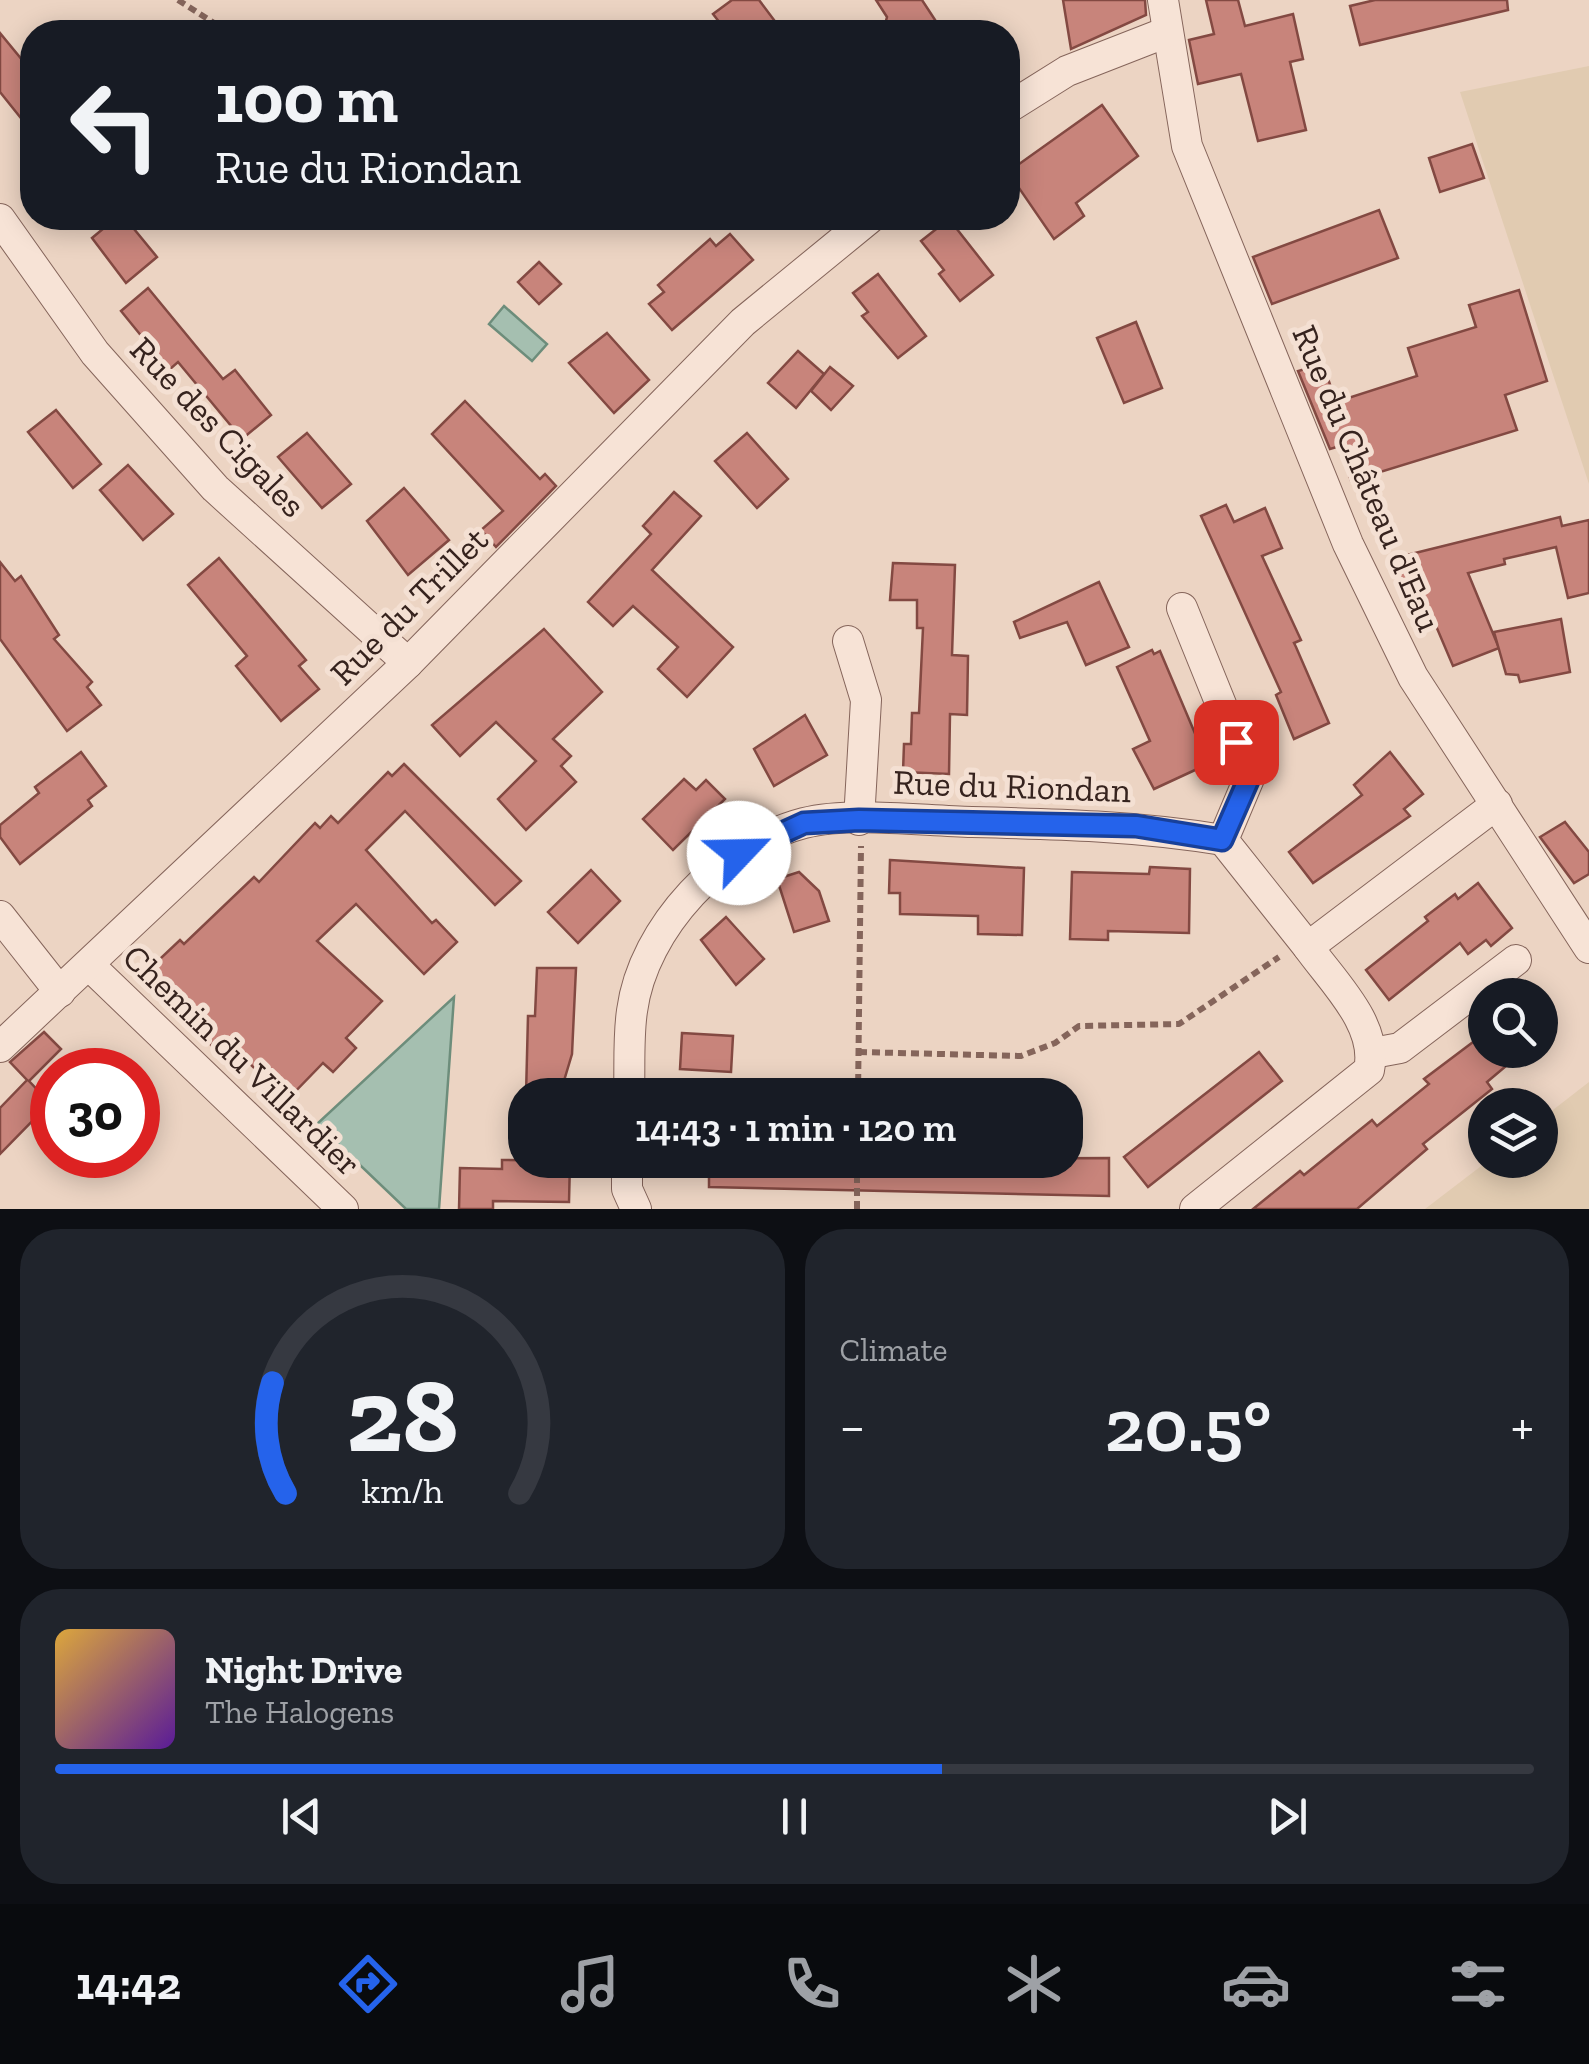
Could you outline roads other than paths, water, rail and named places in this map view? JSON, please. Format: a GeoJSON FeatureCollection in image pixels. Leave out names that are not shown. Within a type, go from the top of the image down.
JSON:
{"type":"FeatureCollection","features":[{"type":"Feature","properties":{"kind":"street","name":"Rue du Château d'Eau"},"geometry":{"type":"LineString","coordinates":[[1163,0],[1187,146],[1348,544],[1413,677],[1589,948]]}},
{"type":"Feature","properties":{"kind":"street"},"geometry":{"type":"LineString","coordinates":[[1020,100],[1067,71],[1168,32]]}},
{"type":"Feature","properties":{"kind":"street","name":"Rue des Cigales"},"geometry":{"type":"LineString","coordinates":[[0,219],[95,353],[215,488],[408,663]]}},
{"type":"Feature","properties":{"kind":"street","name":"Rue du Trillet"},"geometry":{"type":"LineString","coordinates":[[0,1047],[408,663],[743,322],[855,230]]}},
{"type":"Feature","properties":{"kind":"street"},"geometry":{"type":"LineString","coordinates":[[1182,608],[1250,776],[1222,840],[1308,946],[1365,1027],[1373,1053],[1369,1070],[1195,1209]]}},
{"type":"Feature","properties":{"kind":"street","name":"Rue du Riondan"},"geometry":{"type":"LineString","coordinates":[[848,641],[866,700],[859,820]]}},
{"type":"Feature","properties":{"kind":"street"},"geometry":{"type":"LineString","coordinates":[[1308,946],[1497,804]]}},
{"type":"Feature","properties":{"kind":"street","name":"Rue du Riondan"},"geometry":{"type":"LineString","coordinates":[[630,1078],[632,1009],[648,955],[680,906],[739,853],[804,823],[859,820],[1136,826],[1222,840]]}},
{"type":"Feature","properties":{"kind":"street"},"geometry":{"type":"LineString","coordinates":[[0,916],[60,992]]}},
{"type":"Feature","properties":{"kind":"street"},"geometry":{"type":"LineString","coordinates":[[1373,1053],[1400,1048],[1516,960]]}},
{"type":"Feature","properties":{"kind":"street","name":"Chemin du Villardier"},"geometry":{"type":"LineString","coordinates":[[89,966],[343,1209]]}},
{"type":"Feature","properties":{"kind":"street"},"geometry":{"type":"LineString","coordinates":[[627,1178],[626,1190],[636,1209]]}}]}
